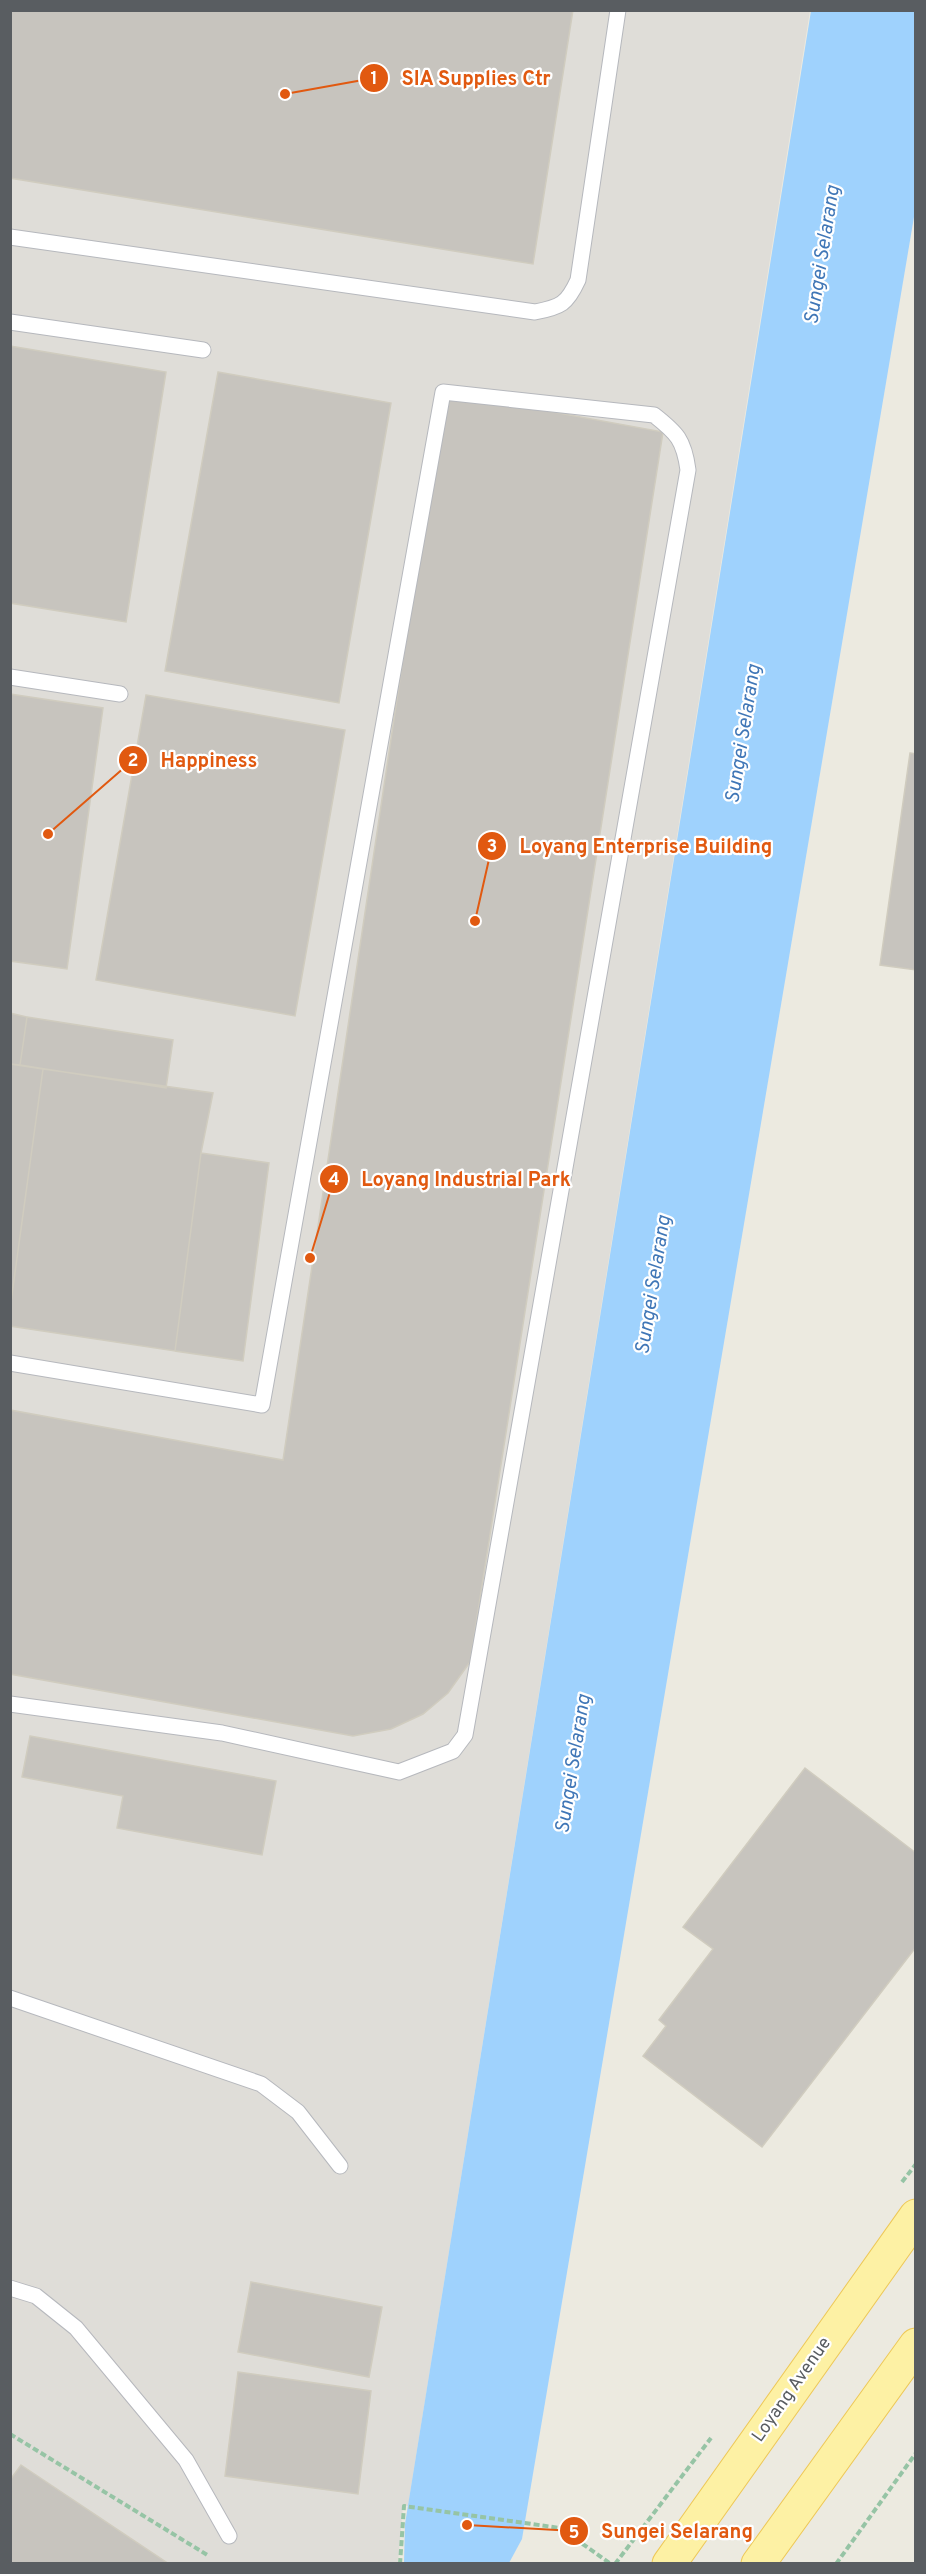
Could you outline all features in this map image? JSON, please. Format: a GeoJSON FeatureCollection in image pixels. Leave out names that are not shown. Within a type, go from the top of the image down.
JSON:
{"type":"FeatureCollection","features":[{"type":"Feature","properties":{"kind":"main road","name":"Loyang Avenue"},"geometry":{"type":"LineString","coordinates":[[669,2564],[915,2216]]}},
{"type":"Feature","properties":{"kind":"main road"},"geometry":{"type":"LineString","coordinates":[[758,2564],[915,2345]]}},
{"type":"Feature","properties":{"kind":"lane"},"geometry":{"type":"LineString","coordinates":[[10,237],[535,312],[557,308],[570,298],[578,280],[618,10]]}},
{"type":"Feature","properties":{"kind":"lane"},"geometry":{"type":"LineString","coordinates":[[10,322],[203,350]]}},
{"type":"Feature","properties":{"kind":"lane"},"geometry":{"type":"LineString","coordinates":[[10,1363],[262,1405],[443,392],[654,415],[673,430],[685,447],[688,470],[465,1735],[453,1751],[399,1772],[222,1733],[10,1704]]}},
{"type":"Feature","properties":{"kind":"lane"},"geometry":{"type":"LineString","coordinates":[[10,677],[120,694]]}},
{"type":"Feature","properties":{"kind":"lane"},"geometry":{"type":"LineString","coordinates":[[10,1998],[261,2084],[298,2112],[340,2166]]}},
{"type":"Feature","properties":{"kind":"lane"},"geometry":{"type":"LineString","coordinates":[[10,2288],[36,2296],[76,2328],[186,2460],[229,2536]]}},
{"type":"Feature","properties":{"kind":"path"},"geometry":{"type":"LineString","coordinates":[[10,2434],[211,2557]]}},
{"type":"Feature","properties":{"kind":"path"},"geometry":{"type":"LineString","coordinates":[[836,2564],[915,2453]]}},
{"type":"Feature","properties":{"kind":"path"},"geometry":{"type":"LineString","coordinates":[[400,2564],[404,2506],[560,2528],[611,2564]]}},
{"type":"Feature","properties":{"kind":"shaded area"},"geometry":{"type":"Polygon","coordinates":[[[11,11],[810,11],[408,2506],[403,2506],[398,2563],[11,2564],[11,11]]]}},
{"type":"Feature","properties":{"kind":"water"},"geometry":{"type":"Polygon","coordinates":[[[811,11],[915,11],[915,211],[522,2539],[509,2563],[404,2563],[405,2524],[811,11]]]}},
{"type":"Feature","properties":{"kind":"building"},"geometry":{"type":"Polygon","coordinates":[[[10,10],[573,10],[533,264],[10,178],[10,10]]]}},
{"type":"Feature","properties":{"kind":"building"},"geometry":{"type":"Polygon","coordinates":[[[10,346],[166,372],[126,622],[10,603],[10,346]]]}},
{"type":"Feature","properties":{"kind":"building"},"geometry":{"type":"Polygon","coordinates":[[[218,372],[391,403],[339,703],[165,671],[218,372]]]}},
{"type":"Feature","properties":{"kind":"building"},"geometry":{"type":"Polygon","coordinates":[[[443,392],[663,432],[470,1662],[448,1693],[423,1714],[391,1729],[353,1736],[10,1674],[10,1410],[283,1460],[443,392]]]}},
{"type":"Feature","properties":{"kind":"building"},"geometry":{"type":"Polygon","coordinates":[[[10,694],[103,708],[67,969],[10,961],[10,694]]]}},
{"type":"Feature","properties":{"kind":"building"},"geometry":{"type":"Polygon","coordinates":[[[146,695],[345,730],[295,1016],[96,980],[146,695]]]}},
{"type":"Feature","properties":{"kind":"building"},"geometry":{"type":"Polygon","coordinates":[[[910,753],[916,754],[916,970],[880,965],[910,753]]]}},
{"type":"Feature","properties":{"kind":"building"},"geometry":{"type":"Polygon","coordinates":[[[10,1013],[27,1017],[20,1065],[10,1064],[10,1013]]]}},
{"type":"Feature","properties":{"kind":"building"},"geometry":{"type":"Polygon","coordinates":[[[27,1017],[173,1040],[166,1088],[20,1065],[27,1017]]]}},
{"type":"Feature","properties":{"kind":"building"},"geometry":{"type":"Polygon","coordinates":[[[10,1064],[43,1069],[10,1309],[10,1064]]]}},
{"type":"Feature","properties":{"kind":"building"},"geometry":{"type":"Polygon","coordinates":[[[43,1069],[213,1093],[201,1153],[175,1351],[10,1326],[10,1309],[43,1069]]]}},
{"type":"Feature","properties":{"kind":"building"},"geometry":{"type":"Polygon","coordinates":[[[201,1153],[269,1163],[243,1361],[175,1351],[201,1153]]]}},
{"type":"Feature","properties":{"kind":"building"},"geometry":{"type":"Polygon","coordinates":[[[30,1736],[276,1781],[262,1855],[117,1828],[123,1796],[22,1777],[30,1736]]]}},
{"type":"Feature","properties":{"kind":"building"},"geometry":{"type":"Polygon","coordinates":[[[805,1768],[916,1853],[916,1947],[762,2147],[643,2056],[666,2026],[659,2020],[713,1949],[683,1927],[805,1768]]]}},
{"type":"Feature","properties":{"kind":"building"},"geometry":{"type":"Polygon","coordinates":[[[251,2282],[382,2307],[369,2377],[238,2352],[251,2282]]]}},
{"type":"Feature","properties":{"kind":"building"},"geometry":{"type":"Polygon","coordinates":[[[238,2372],[371,2391],[358,2494],[225,2476],[238,2372]]]}},
{"type":"Feature","properties":{"kind":"building"},"geometry":{"type":"Polygon","coordinates":[[[21,2465],[169,2564],[10,2564],[10,2480],[21,2465]]]}},
{"type":"Feature","properties":{"kind":"place","name":"SIA Supplies Ctr"},"geometry":{"type":"Point","coordinates":[285,94]}},
{"type":"Feature","properties":{"kind":"place","name":"Happiness"},"geometry":{"type":"Point","coordinates":[48,834]}},
{"type":"Feature","properties":{"kind":"place","name":"Loyang Enterprise Building"},"geometry":{"type":"Point","coordinates":[475,921]}},
{"type":"Feature","properties":{"kind":"place","name":"Loyang Industrial Park"},"geometry":{"type":"Point","coordinates":[310,1258]}},
{"type":"Feature","properties":{"kind":"place","name":"Sungei Selarang"},"geometry":{"type":"Point","coordinates":[467,2525]}}]}
